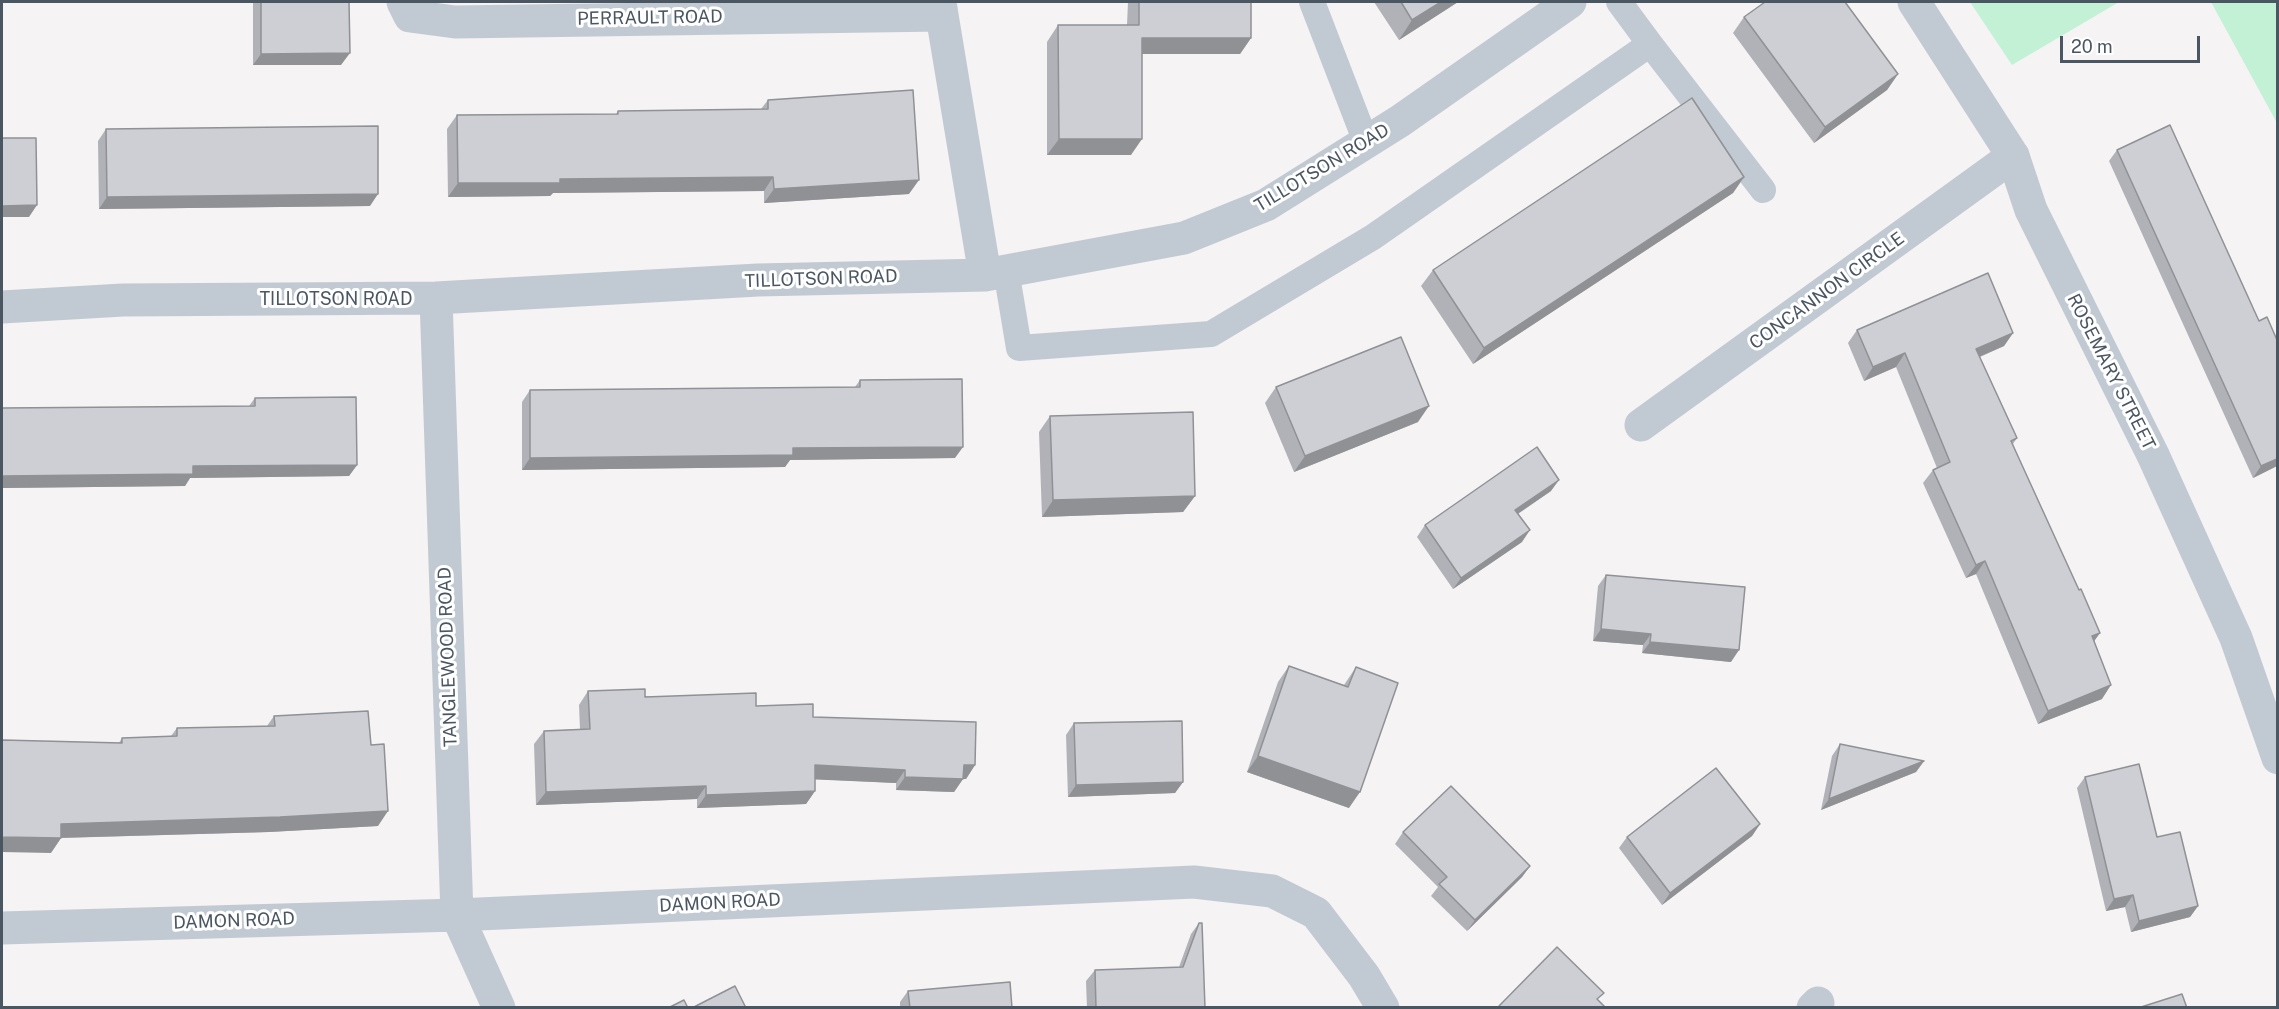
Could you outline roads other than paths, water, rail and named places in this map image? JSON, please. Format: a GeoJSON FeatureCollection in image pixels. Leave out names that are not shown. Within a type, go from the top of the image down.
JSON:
{"type":"FeatureCollection","features":[{"type":"Feature","properties":{"kind":"street","name":"PERRAULT ROAD"},"geometry":{"type":"LineString","coordinates":[[403,2],[410,16],[454,22],[941,8],[996,273]]}},
{"type":"Feature","properties":{"kind":"street","name":"TILLOTSON ROAD"},"geometry":{"type":"LineString","coordinates":[[2,307],[123,300],[436,298],[758,280],[996,273],[1184,237],[1266,206],[1400,121],[1570,2]]}},
{"type":"Feature","properties":{"kind":"street","name":"ROSEMARY STREET"},"geometry":{"type":"LineString","coordinates":[[1914,2],[2013,156],[2031,210],[2153,455],[2236,638],[2277,758]]}},
{"type":"Feature","properties":{"kind":"street","name":"CONCANNON CIRCLE"},"geometry":{"type":"LineString","coordinates":[[1641,425],[2013,156]]}},
{"type":"Feature","properties":{"kind":"street","name":"TANGLEWOOD ROAD"},"geometry":{"type":"LineString","coordinates":[[436,298],[457,915],[499,1008]]}},
{"type":"Feature","properties":{"kind":"street","name":"DAMON ROAD"},"geometry":{"type":"LineString","coordinates":[[2,928],[457,915],[1194,882],[1272,891],[1316,913],[1364,976],[1383,1008]]}},
{"type":"Feature","properties":{"kind":"lane"},"geometry":{"type":"LineString","coordinates":[[1312,2],[1366,142]]}},
{"type":"Feature","properties":{"kind":"lane"},"geometry":{"type":"LineString","coordinates":[[1619,2],[1762,190]]}},
{"type":"Feature","properties":{"kind":"lane"},"geometry":{"type":"LineString","coordinates":[[996,273],[1019,348],[1211,334],[1373,237],[1650,44]]}}]}
